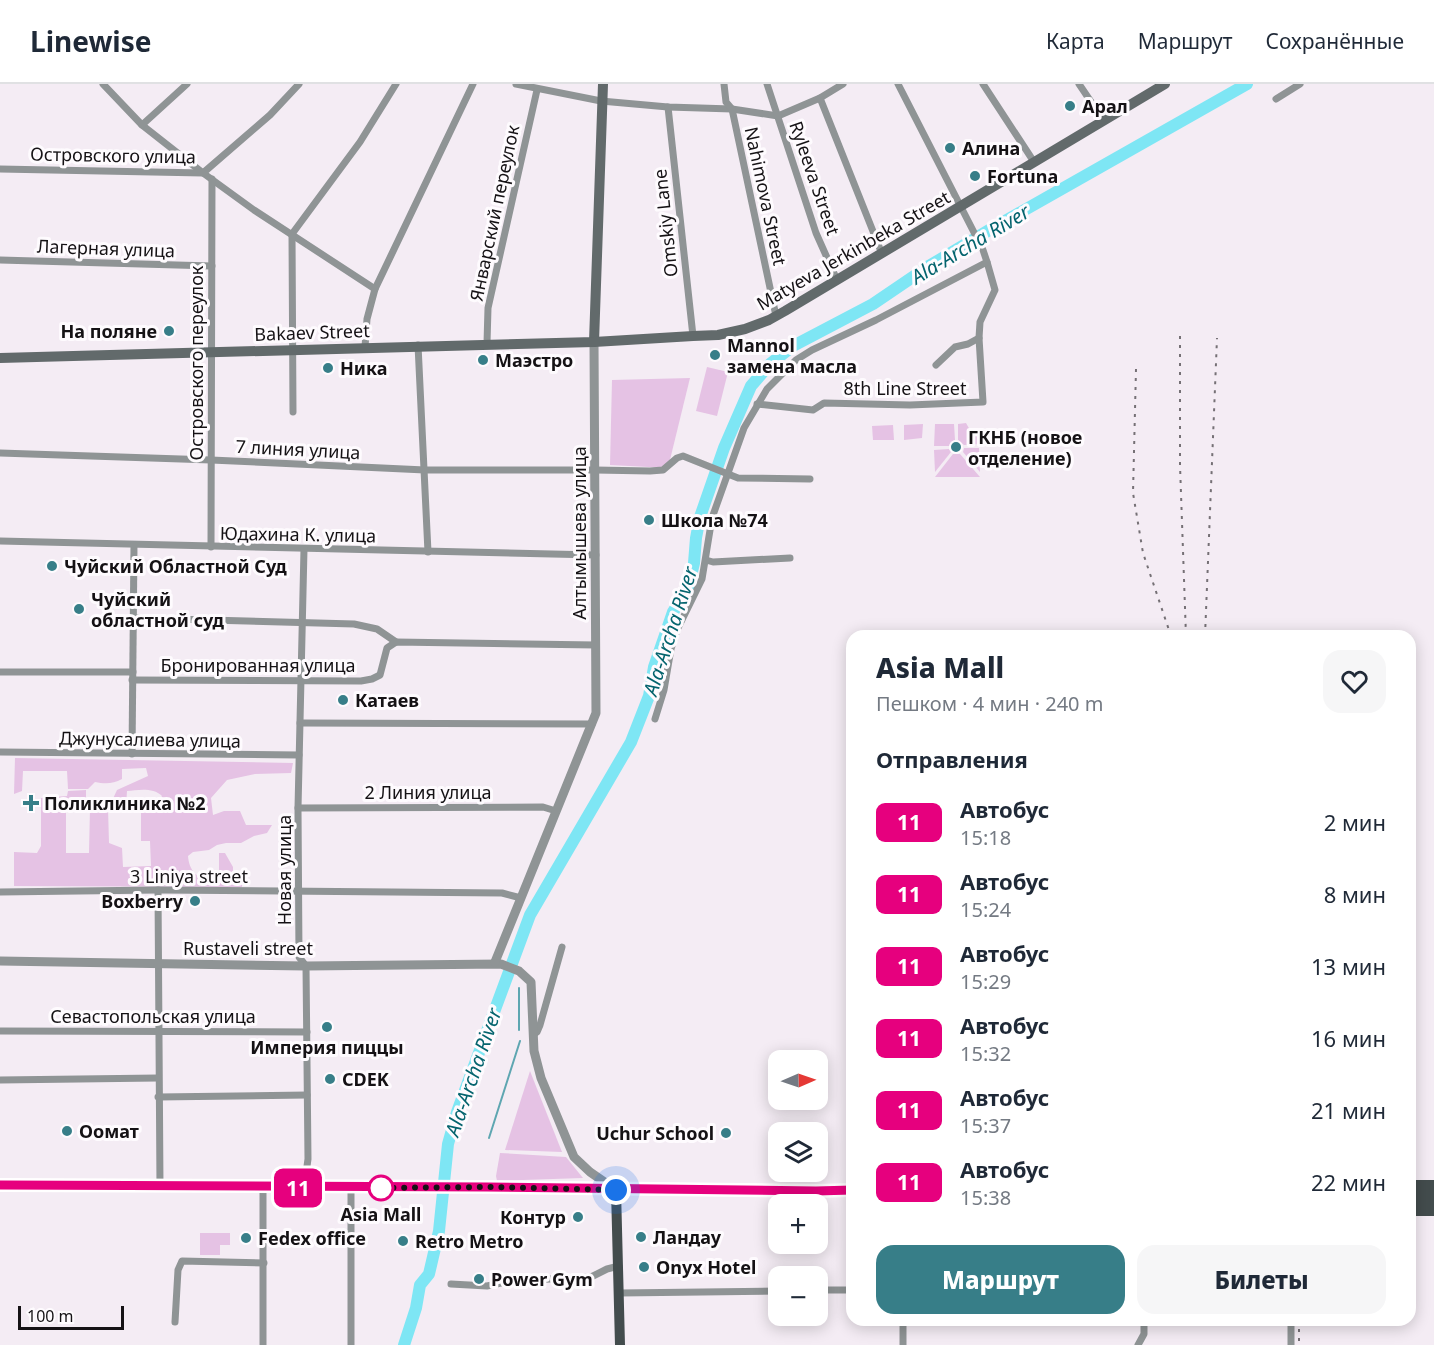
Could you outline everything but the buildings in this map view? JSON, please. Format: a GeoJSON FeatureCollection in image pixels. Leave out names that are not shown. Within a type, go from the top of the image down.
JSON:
{"type":"FeatureCollection","features":[{"type":"Feature","properties":{"kind":"main road","name":"Алтымышева улица"},"geometry":{"type":"LineString","coordinates":[[594,342],[603,84]]}},
{"type":"Feature","properties":{"kind":"main road","name":"Matyeva Jerkinbeka Street"},"geometry":{"type":"LineString","coordinates":[[418,345],[594,342],[733,332],[757,325],[882,254],[1165,84]]}},
{"type":"Feature","properties":{"kind":"main road","name":"Bakaev Street"},"geometry":{"type":"LineString","coordinates":[[0,358],[418,345]]}},
{"type":"Feature","properties":{"kind":"main road"},"geometry":{"type":"LineString","coordinates":[[0,1185],[846,1190]]}},
{"type":"Feature","properties":{"kind":"main road"},"geometry":{"type":"LineString","coordinates":[[1416,1185],[1434,1185]]}},
{"type":"Feature","properties":{"kind":"main road"},"geometry":{"type":"LineString","coordinates":[[616,1190],[620,1345]]}},
{"type":"Feature","properties":{"kind":"main road"},"geometry":{"type":"LineString","coordinates":[[1416,1193],[1434,1193]]}},
{"type":"Feature","properties":{"kind":"main road"},"geometry":{"type":"LineString","coordinates":[[1416,1203],[1434,1203]]}},
{"type":"Feature","properties":{"kind":"main road"},"geometry":{"type":"LineString","coordinates":[[1416,1211],[1434,1211]]}},
{"type":"Feature","properties":{"kind":"street"},"geometry":{"type":"LineString","coordinates":[[103,84],[142,125],[203,173],[254,210],[375,289]]}},
{"type":"Feature","properties":{"kind":"street"},"geometry":{"type":"LineString","coordinates":[[142,125],[187,84]]}},
{"type":"Feature","properties":{"kind":"street","name":"Островского улица"},"geometry":{"type":"LineString","coordinates":[[0,169],[203,173],[270,115],[299,84]]}},
{"type":"Feature","properties":{"kind":"street"},"geometry":{"type":"LineString","coordinates":[[293,412],[292,234],[360,142],[396,84]]}},
{"type":"Feature","properties":{"kind":"street"},"geometry":{"type":"LineString","coordinates":[[365,347],[367,319],[375,289],[473,84]]}},
{"type":"Feature","properties":{"kind":"street"},"geometry":{"type":"LineString","coordinates":[[516,84],[601,101],[668,107],[732,109],[778,116],[820,98],[843,84]]}},
{"type":"Feature","properties":{"kind":"street","name":"Nahimova Street"},"geometry":{"type":"LineString","coordinates":[[724,84],[726,102],[732,109],[776,316]]}},
{"type":"Feature","properties":{"kind":"street","name":"Ryleeva Street"},"geometry":{"type":"LineString","coordinates":[[767,84],[816,233],[837,280]]}},
{"type":"Feature","properties":{"kind":"street","name":"8th Line Street"},"geometry":{"type":"LineString","coordinates":[[757,404],[813,410],[824,403],[910,405],[983,402],[980,322],[995,290],[983,250],[898,84]]}},
{"type":"Feature","properties":{"kind":"street"},"geometry":{"type":"LineString","coordinates":[[983,84],[1034,162]]}},
{"type":"Feature","properties":{"kind":"street"},"geometry":{"type":"LineString","coordinates":[[1079,84],[1104,121]]}},
{"type":"Feature","properties":{"kind":"street"},"geometry":{"type":"LineString","coordinates":[[1276,99],[1300,84]]}},
{"type":"Feature","properties":{"kind":"street","name":"Январский переулок"},"geometry":{"type":"LineString","coordinates":[[488,343],[488,308],[537,90]]}},
{"type":"Feature","properties":{"kind":"street"},"geometry":{"type":"LineString","coordinates":[[820,98],[882,254]]}},
{"type":"Feature","properties":{"kind":"street","name":"Omskiy Lane"},"geometry":{"type":"LineString","coordinates":[[668,107],[693,336]]}},
{"type":"Feature","properties":{"kind":"street","name":"Островского переулок"},"geometry":{"type":"LineString","coordinates":[[211,547],[212,179]]}},
{"type":"Feature","properties":{"kind":"street","name":"Лагерная улица"},"geometry":{"type":"LineString","coordinates":[[0,260],[212,266]]}},
{"type":"Feature","properties":{"kind":"street"},"geometry":{"type":"LineString","coordinates":[[655,719],[664,690],[674,640],[685,612],[698,592],[706,560],[712,518],[744,428],[757,404],[776,378],[796,360],[812,350],[876,320],[987,262]]}},
{"type":"Feature","properties":{"kind":"street"},"geometry":{"type":"LineString","coordinates":[[936,365],[955,347],[979,338]]}},
{"type":"Feature","properties":{"kind":"street","name":"Алтымышева улица"},"geometry":{"type":"LineString","coordinates":[[498,963],[521,898],[592,724],[596,702],[594,342]]}},
{"type":"Feature","properties":{"kind":"street"},"geometry":{"type":"LineString","coordinates":[[418,345],[428,552]]}},
{"type":"Feature","properties":{"kind":"street","name":"7 линия улица"},"geometry":{"type":"LineString","coordinates":[[0,453],[425,470],[659,471],[683,456],[727,474]]}},
{"type":"Feature","properties":{"kind":"street"},"geometry":{"type":"LineString","coordinates":[[727,474],[738,478],[810,479]]}},
{"type":"Feature","properties":{"kind":"street","name":"Юдахина К. улица"},"geometry":{"type":"LineString","coordinates":[[0,541],[596,555]]}},
{"type":"Feature","properties":{"kind":"street"},"geometry":{"type":"LineString","coordinates":[[132,754],[134,545]]}},
{"type":"Feature","properties":{"kind":"street","name":"Новая улица"},"geometry":{"type":"LineString","coordinates":[[304,549],[298,808],[299,957],[306,966],[307,1165],[304,1188]]}},
{"type":"Feature","properties":{"kind":"street"},"geometry":{"type":"LineString","coordinates":[[706,560],[713,562],[790,558]]}},
{"type":"Feature","properties":{"kind":"street"},"geometry":{"type":"LineString","coordinates":[[134,618],[354,624],[377,630],[396,642],[596,645]]}},
{"type":"Feature","properties":{"kind":"street","name":"Бронированная улица"},"geometry":{"type":"LineString","coordinates":[[0,672],[361,681],[380,675],[387,648],[396,642]]}},
{"type":"Feature","properties":{"kind":"street"},"geometry":{"type":"LineString","coordinates":[[300,723],[592,724]]}},
{"type":"Feature","properties":{"kind":"street","name":"Джунусалиева улица"},"geometry":{"type":"LineString","coordinates":[[0,752],[299,755]]}},
{"type":"Feature","properties":{"kind":"street","name":"2 Линия улица"},"geometry":{"type":"LineString","coordinates":[[298,808],[543,807],[556,811]]}},
{"type":"Feature","properties":{"kind":"street"},"geometry":{"type":"LineString","coordinates":[[158,890],[160,1186]]}},
{"type":"Feature","properties":{"kind":"street","name":"3 Liniya street"},"geometry":{"type":"LineString","coordinates":[[0,892],[158,890],[502,893],[521,898]]}},
{"type":"Feature","properties":{"kind":"street"},"geometry":{"type":"LineString","coordinates":[[533,1035],[540,1025],[562,947]]}},
{"type":"Feature","properties":{"kind":"street","name":"Rustaveli street"},"geometry":{"type":"LineString","coordinates":[[0,961],[306,966],[498,963]]}},
{"type":"Feature","properties":{"kind":"street"},"geometry":{"type":"LineString","coordinates":[[498,963],[519,971],[528,978],[532,986],[534,1052],[541,1078],[574,1157],[590,1172],[616,1190]]}},
{"type":"Feature","properties":{"kind":"street","name":"Севастопольская улица"},"geometry":{"type":"LineString","coordinates":[[0,1031],[307,1032]]}},
{"type":"Feature","properties":{"kind":"street"},"geometry":{"type":"LineString","coordinates":[[0,1080],[158,1078]]}},
{"type":"Feature","properties":{"kind":"street"},"geometry":{"type":"LineString","coordinates":[[159,1097],[307,1095]]}},
{"type":"Feature","properties":{"kind":"street"},"geometry":{"type":"LineString","coordinates":[[263,1187],[263,1345]]}},
{"type":"Feature","properties":{"kind":"street"},"geometry":{"type":"LineString","coordinates":[[351,1188],[351,1345]]}},
{"type":"Feature","properties":{"kind":"street"},"geometry":{"type":"LineString","coordinates":[[176,1322],[178,1270],[182,1261],[264,1263]]}},
{"type":"Feature","properties":{"kind":"street"},"geometry":{"type":"LineString","coordinates":[[452,1284],[487,1286],[512,1281],[591,1277],[619,1266]]}},
{"type":"Feature","properties":{"kind":"street"},"geometry":{"type":"LineString","coordinates":[[828,1290],[846,1290]]}},
{"type":"Feature","properties":{"kind":"street"},"geometry":{"type":"LineString","coordinates":[[620,1293],[768,1291]]}},
{"type":"Feature","properties":{"kind":"street"},"geometry":{"type":"LineString","coordinates":[[903,1326],[903,1345]]}},
{"type":"Feature","properties":{"kind":"street"},"geometry":{"type":"LineString","coordinates":[[1138,1345],[1144,1334],[1144,1326]]}},
{"type":"Feature","properties":{"kind":"street"},"geometry":{"type":"LineString","coordinates":[[1291,1326],[1291,1345]]}},
{"type":"Feature","properties":{"kind":"shaded area"},"geometry":{"type":"Polygon","coordinates":[[[707,367],[728,372],[717,416],[696,411],[707,367]]]}},
{"type":"Feature","properties":{"kind":"shaded area"},"geometry":{"type":"Polygon","coordinates":[[[690,378],[668,468],[610,465],[612,380],[690,378]]]}},
{"type":"Feature","properties":{"kind":"shaded area"},"geometry":{"type":"Polygon","coordinates":[[[966,423],[970,430],[978,431],[979,444],[964,445],[958,440],[958,424],[966,423]]]}},
{"type":"Feature","properties":{"kind":"shaded area"},"geometry":{"type":"Polygon","coordinates":[[[923,424],[922,438],[904,440],[904,425],[923,424]]]}},
{"type":"Feature","properties":{"kind":"shaded area"},"geometry":{"type":"Polygon","coordinates":[[[935,424],[954,424],[955,440],[949,446],[934,446],[935,424]]]}},
{"type":"Feature","properties":{"kind":"shaded area"},"geometry":{"type":"Polygon","coordinates":[[[893,425],[894,440],[873,440],[872,426],[893,425]]]}},
{"type":"Feature","properties":{"kind":"shaded area"},"geometry":{"type":"Polygon","coordinates":[[[964,448],[979,448],[980,472],[963,452],[964,448]]]}},
{"type":"Feature","properties":{"kind":"shaded area"},"geometry":{"type":"Polygon","coordinates":[[[949,449],[951,452],[935,472],[934,450],[949,449]]]}},
{"type":"Feature","properties":{"kind":"shaded area"},"geometry":{"type":"Polygon","coordinates":[[[953,454],[960,454],[980,477],[935,477],[953,454]]]}},
{"type":"Feature","properties":{"kind":"shaded area"},"geometry":{"type":"Polygon","coordinates":[[[15,758],[293,763],[291,773],[255,774],[227,780],[211,798],[213,815],[224,811],[240,811],[246,825],[272,825],[267,833],[254,836],[241,843],[217,845],[209,850],[193,852],[188,856],[190,866],[198,876],[212,880],[219,874],[219,853],[225,853],[233,867],[233,882],[242,882],[242,887],[14,886],[14,852],[37,853],[41,846],[41,798],[67,796],[68,791],[86,790],[86,806],[66,807],[66,853],[89,853],[90,808],[108,808],[109,843],[122,848],[123,867],[151,866],[150,841],[141,841],[141,813],[157,807],[162,796],[150,790],[127,791],[126,807],[115,811],[111,803],[117,790],[148,776],[146,768],[122,769],[122,779],[109,783],[95,782],[88,789],[68,789],[67,771],[23,771],[22,791],[14,794],[15,758]]]}},
{"type":"Feature","properties":{"kind":"shaded area"},"geometry":{"type":"Polygon","coordinates":[[[530,1071],[562,1152],[505,1150],[530,1071]]]}},
{"type":"Feature","properties":{"kind":"shaded area"},"geometry":{"type":"Polygon","coordinates":[[[500,1153],[566,1157],[583,1178],[497,1181],[500,1153]]]}},
{"type":"Feature","properties":{"kind":"shaded area"},"geometry":{"type":"Polygon","coordinates":[[[200,1233],[230,1233],[230,1245],[220,1245],[220,1255],[200,1255],[200,1233]]]}},
{"type":"Feature","properties":{"kind":"waterway","name":"Ala-Archa River"},"geometry":{"type":"LineString","coordinates":[[404,1345],[416,1308],[420,1285],[429,1274],[439,1231],[448,1144],[457,1112],[530,915],[631,742],[649,696],[654,667],[673,612],[688,588],[700,517],[724,448],[751,386],[770,364],[793,346],[873,304],[929,266],[991,229],[1247,84]]}},
{"type":"Feature","properties":{"kind":"waterway"},"geometry":{"type":"LineString","coordinates":[[519,988],[519,1030]]}},
{"type":"Feature","properties":{"kind":"waterway"},"geometry":{"type":"LineString","coordinates":[[489,1138],[520,1041]]}},
{"type":"Feature","properties":{"kind":"railway"},"geometry":{"type":"LineString","coordinates":[[1180,336],[1180,465],[1186,630]]}},
{"type":"Feature","properties":{"kind":"railway"},"geometry":{"type":"LineString","coordinates":[[1205,630],[1217,338]]}},
{"type":"Feature","properties":{"kind":"railway"},"geometry":{"type":"LineString","coordinates":[[1136,369],[1133,493],[1143,553],[1169,630]]}},
{"type":"Feature","properties":{"kind":"railway"},"geometry":{"type":"LineString","coordinates":[[1299,1326],[1299,1345]]}},
{"type":"Feature","properties":{"kind":"bus line","name":"11"},"geometry":{"type":"LineString","coordinates":[[0,1185],[846,1190]]}},
{"type":"Feature","properties":{"kind":"place","name":"Арал"},"geometry":{"type":"Point","coordinates":[1070,106]}},
{"type":"Feature","properties":{"kind":"place","name":"Алина"},"geometry":{"type":"Point","coordinates":[950,148]}},
{"type":"Feature","properties":{"kind":"place","name":"Fortuna"},"geometry":{"type":"Point","coordinates":[975,176]}},
{"type":"Feature","properties":{"kind":"place","name":"На поляне"},"geometry":{"type":"Point","coordinates":[169,331]}},
{"type":"Feature","properties":{"kind":"place","name":"Mannol замена масла"},"geometry":{"type":"Point","coordinates":[715,355]}},
{"type":"Feature","properties":{"kind":"place","name":"Маэстро"},"geometry":{"type":"Point","coordinates":[483,360]}},
{"type":"Feature","properties":{"kind":"place","name":"Ника"},"geometry":{"type":"Point","coordinates":[328,368]}},
{"type":"Feature","properties":{"kind":"place","name":"ГКНБ (новое отделение)"},"geometry":{"type":"Point","coordinates":[956,447]}},
{"type":"Feature","properties":{"kind":"place","name":"Школа №74"},"geometry":{"type":"Point","coordinates":[649,520]}},
{"type":"Feature","properties":{"kind":"place","name":"Чуйский Областной Суд"},"geometry":{"type":"Point","coordinates":[52,566]}},
{"type":"Feature","properties":{"kind":"place","name":"Чуйский областной суд"},"geometry":{"type":"Point","coordinates":[79,609]}},
{"type":"Feature","properties":{"kind":"place","name":"Катаев"},"geometry":{"type":"Point","coordinates":[343,700]}},
{"type":"Feature","properties":{"kind":"place","name":"Поликлиника №2"},"geometry":{"type":"Point","coordinates":[31,803]}},
{"type":"Feature","properties":{"kind":"place","name":"Boxberry"},"geometry":{"type":"Point","coordinates":[195,901]}},
{"type":"Feature","properties":{"kind":"place","name":"Империя пиццы"},"geometry":{"type":"Point","coordinates":[327,1027]}},
{"type":"Feature","properties":{"kind":"place","name":"CDEK"},"geometry":{"type":"Point","coordinates":[330,1079]}},
{"type":"Feature","properties":{"kind":"place","name":"Оомат"},"geometry":{"type":"Point","coordinates":[67,1131]}},
{"type":"Feature","properties":{"kind":"place","name":"Uchur School"},"geometry":{"type":"Point","coordinates":[726,1133]}},
{"type":"Feature","properties":{"kind":"place","name":"Asia Mall"},"geometry":{"type":"Point","coordinates":[381,1188]}},
{"type":"Feature","properties":{"kind":"place","name":"Контур"},"geometry":{"type":"Point","coordinates":[578,1217]}},
{"type":"Feature","properties":{"kind":"place","name":"Ландау"},"geometry":{"type":"Point","coordinates":[641,1237]}},
{"type":"Feature","properties":{"kind":"place","name":"Fedex office"},"geometry":{"type":"Point","coordinates":[246,1238]}},
{"type":"Feature","properties":{"kind":"place","name":"Retro Metro"},"geometry":{"type":"Point","coordinates":[403,1241]}},
{"type":"Feature","properties":{"kind":"place","name":"Onyx Hotel"},"geometry":{"type":"Point","coordinates":[644,1267]}},
{"type":"Feature","properties":{"kind":"place","name":"Power Gym"},"geometry":{"type":"Point","coordinates":[479,1279]}},
{"type":"Feature","properties":{"kind":"route"},"geometry":{"type":"LineString","coordinates":[[381,1188],[371,1188],[487,1187],[616,1190]]}}]}
